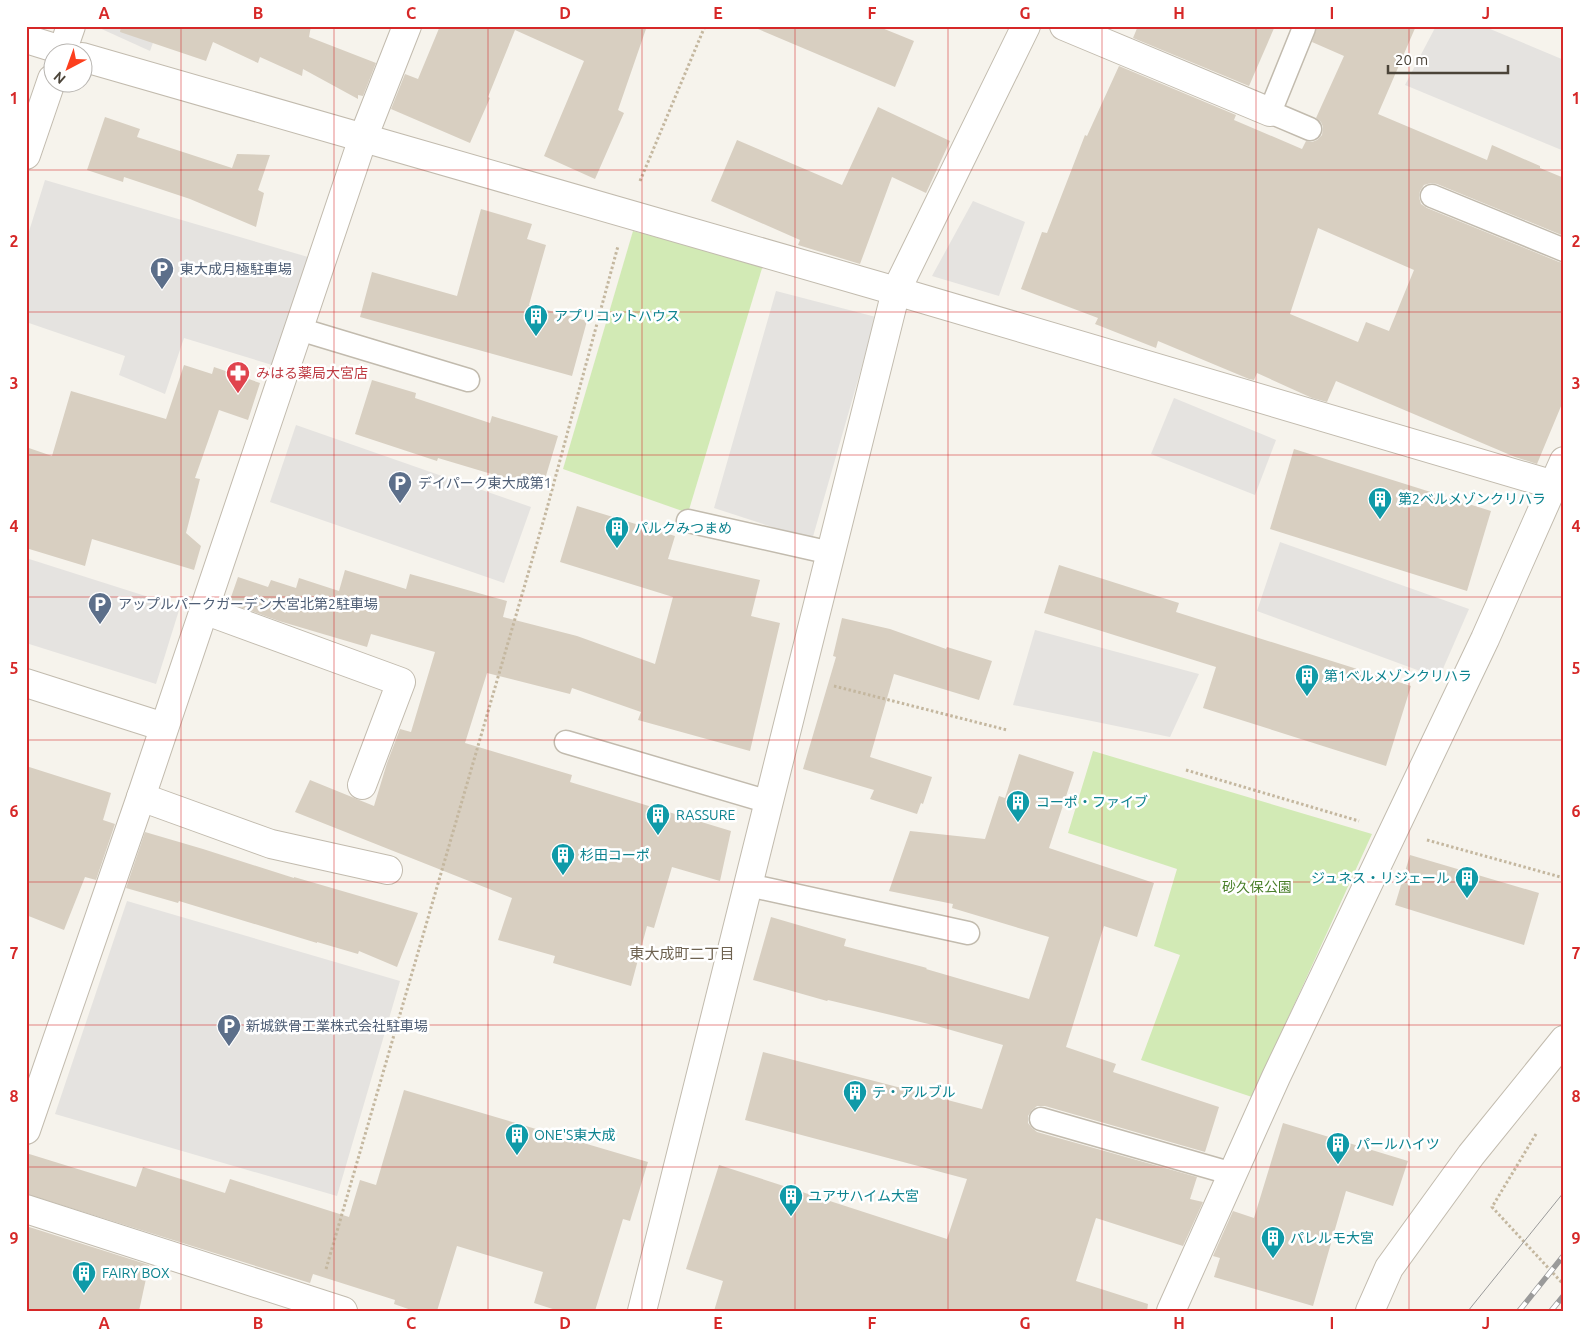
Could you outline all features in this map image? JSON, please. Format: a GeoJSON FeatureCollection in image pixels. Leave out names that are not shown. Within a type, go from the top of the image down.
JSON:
{"type":"FeatureCollection","features":[{"type":"Feature","properties":{"kind":"street"},"geometry":{"type":"LineString","coordinates":[[26,1130],[141,797],[363,138],[407,26]]}},
{"type":"Feature","properties":{"kind":"street"},"geometry":{"type":"LineString","coordinates":[[642,1311],[896,290],[1026,26]]}},
{"type":"Feature","properties":{"kind":"street"},"geometry":{"type":"LineString","coordinates":[[1064,26],[1270,112]]}},
{"type":"Feature","properties":{"kind":"street"},"geometry":{"type":"LineString","coordinates":[[26,39],[42,42]]}},
{"type":"Feature","properties":{"kind":"street"},"geometry":{"type":"LineString","coordinates":[[92,55],[363,138],[626,214],[1560,478],[1276,1077],[1171,1311]]}},
{"type":"Feature","properties":{"kind":"street"},"geometry":{"type":"LineString","coordinates":[[26,155],[48,92]]}},
{"type":"Feature","properties":{"kind":"street"},"geometry":{"type":"LineString","coordinates":[[204,610],[401,682],[362,786]]}},
{"type":"Feature","properties":{"kind":"street"},"geometry":{"type":"LineString","coordinates":[[26,683],[164,727]]}},
{"type":"Feature","properties":{"kind":"street"},"geometry":{"type":"LineString","coordinates":[[141,797],[271,844],[388,870]]}},
{"type":"Feature","properties":{"kind":"street"},"geometry":{"type":"LineString","coordinates":[[1370,1311],[1389,1268],[1471,1155],[1564,1040]]}},
{"type":"Feature","properties":{"kind":"street"},"geometry":{"type":"LineString","coordinates":[[26,1208],[343,1311]]}},
{"type":"Feature","properties":{"kind":"lane"},"geometry":{"type":"LineString","coordinates":[[1304,28],[1270,112],[1310,129]]}},
{"type":"Feature","properties":{"kind":"lane"},"geometry":{"type":"LineString","coordinates":[[1432,196],[1564,250]]}},
{"type":"Feature","properties":{"kind":"lane"},"geometry":{"type":"LineString","coordinates":[[299,330],[468,380]]}},
{"type":"Feature","properties":{"kind":"lane"},"geometry":{"type":"LineString","coordinates":[[688,521],[831,553]]}},
{"type":"Feature","properties":{"kind":"lane"},"geometry":{"type":"LineString","coordinates":[[566,742],[769,802]]}},
{"type":"Feature","properties":{"kind":"lane"},"geometry":{"type":"LineString","coordinates":[[748,885],[968,933]]}},
{"type":"Feature","properties":{"kind":"lane"},"geometry":{"type":"LineString","coordinates":[[1041,1119],[1233,1174]]}},
{"type":"Feature","properties":{"kind":"path"},"geometry":{"type":"LineString","coordinates":[[317,1302],[546,512],[626,214],[705,26]]}},
{"type":"Feature","properties":{"kind":"path"},"geometry":{"type":"LineString","coordinates":[[799,677],[1008,730]]}},
{"type":"Feature","properties":{"kind":"path"},"geometry":{"type":"LineString","coordinates":[[1538,1131],[1492,1207],[1564,1285]]}},
{"type":"Feature","properties":{"kind":"green space"},"geometry":{"type":"Polygon","coordinates":[[[633,231],[763,265],[688,513],[563,469],[633,231]]]}},
{"type":"Feature","properties":{"kind":"green space","name":"砂久保公園"},"geometry":{"type":"Polygon","coordinates":[[[1093,751],[1372,834],[1252,1097],[1141,1060],[1180,955],[1154,946],[1177,869],[1068,833],[1093,751]]]}},
{"type":"Feature","properties":{"kind":"shaded area"},"geometry":{"type":"Polygon","coordinates":[[[95,26],[159,26],[150,51],[95,26]]]}},
{"type":"Feature","properties":{"kind":"shaded area"},"geometry":{"type":"Polygon","coordinates":[[[1436,26],[1483,26],[1564,60],[1564,151],[1405,85],[1436,26]]]}},
{"type":"Feature","properties":{"kind":"shaded area","name":"東大成月極駐車場"},"geometry":{"type":"Polygon","coordinates":[[[45,180],[308,257],[272,365],[184,338],[165,394],[119,375],[125,356],[26,322],[26,241],[45,180]]]}},
{"type":"Feature","properties":{"kind":"shaded area"},"geometry":{"type":"Polygon","coordinates":[[[973,201],[1025,222],[999,296],[932,276],[973,201]]]}},
{"type":"Feature","properties":{"kind":"shaded area"},"geometry":{"type":"Polygon","coordinates":[[[776,291],[876,317],[812,540],[714,508],[776,291]]]}},
{"type":"Feature","properties":{"kind":"shaded area"},"geometry":{"type":"Polygon","coordinates":[[[1174,398],[1276,440],[1255,495],[1151,454],[1174,398]]]}},
{"type":"Feature","properties":{"kind":"shaded area","name":"デイパーク東大成第1"},"geometry":{"type":"Polygon","coordinates":[[[296,425],[531,507],[504,583],[270,502],[296,425]]]}},
{"type":"Feature","properties":{"kind":"shaded area"},"geometry":{"type":"Polygon","coordinates":[[[1280,542],[1469,609],[1439,678],[1257,611],[1280,542]]]}},
{"type":"Feature","properties":{"kind":"shaded area","name":"アップルパークガーデン大宮北第2駐車場"},"geometry":{"type":"Polygon","coordinates":[[[26,558],[180,607],[156,684],[26,643],[26,558]]]}},
{"type":"Feature","properties":{"kind":"shaded area"},"geometry":{"type":"Polygon","coordinates":[[[1035,630],[1199,674],[1170,737],[1013,705],[1035,630]]]}},
{"type":"Feature","properties":{"kind":"shaded area","name":"新城鉄骨工業株式会社駐車場"},"geometry":{"type":"Polygon","coordinates":[[[127,901],[400,981],[337,1196],[55,1114],[127,901]]]}},
{"type":"Feature","properties":{"kind":"building"},"geometry":{"type":"Polygon","coordinates":[[[121,26],[311,26],[309,37],[376,63],[363,96],[358,95],[358,99],[303,69],[302,76],[260,57],[258,63],[213,42],[206,61],[120,32],[121,26]]]}},
{"type":"Feature","properties":{"kind":"building"},"geometry":{"type":"Polygon","coordinates":[[[440,26],[647,26],[618,110],[624,113],[595,179],[544,156],[584,61],[515,30],[488,97],[490,98],[470,143],[391,109],[405,74],[418,79],[440,26]]]}},
{"type":"Feature","properties":{"kind":"building"},"geometry":{"type":"Polygon","coordinates":[[[751,26],[877,26],[914,41],[895,87],[751,26]]]}},
{"type":"Feature","properties":{"kind":"building"},"geometry":{"type":"Polygon","coordinates":[[[1138,26],[1275,26],[1249,86],[1133,38],[1138,26]]]}},
{"type":"Feature","properties":{"kind":"building"},"geometry":{"type":"Polygon","coordinates":[[[1317,26],[1416,26],[1378,114],[1487,160],[1492,145],[1564,178],[1564,236],[1437,184],[1424,185],[1419,197],[1421,204],[1427,208],[1564,263],[1564,399],[1537,464],[1515,457],[1336,381],[1327,402],[1312,398],[1257,373],[1254,380],[1249,379],[1158,341],[1156,348],[1095,324],[1098,318],[1021,289],[1042,232],[1047,233],[1085,135],[1087,136],[1119,66],[1236,115],[1234,120],[1302,149],[1306,141],[1312,142],[1322,135],[1323,127],[1316,118],[1344,56],[1312,42],[1317,26]],[[1318,228],[1290,314],[1358,342],[1366,322],[1389,331],[1414,270],[1318,228]]]}},
{"type":"Feature","properties":{"kind":"building"},"geometry":{"type":"Polygon","coordinates":[[[878,107],[950,141],[926,193],[892,177],[860,264],[798,245],[800,240],[711,201],[737,140],[842,185],[878,107]]]}},
{"type":"Feature","properties":{"kind":"building"},"geometry":{"type":"Polygon","coordinates":[[[105,117],[140,129],[137,137],[232,168],[237,154],[270,155],[258,190],[264,193],[256,227],[190,199],[124,177],[123,182],[87,170],[105,117]]]}},
{"type":"Feature","properties":{"kind":"building"},"geometry":{"type":"Polygon","coordinates":[[[481,209],[532,224],[527,239],[546,245],[529,305],[587,321],[572,376],[360,317],[372,272],[457,296],[481,209]]]}},
{"type":"Feature","properties":{"kind":"building"},"geometry":{"type":"Polygon","coordinates":[[[184,365],[212,374],[214,367],[260,383],[248,420],[219,410],[195,478],[200,479],[186,533],[201,546],[194,570],[92,539],[85,566],[26,548],[26,447],[52,456],[71,391],[166,419],[184,365]]]}},
{"type":"Feature","properties":{"kind":"building"},"geometry":{"type":"Polygon","coordinates":[[[372,380],[416,393],[415,398],[490,423],[492,416],[558,436],[542,489],[438,458],[437,461],[355,434],[372,380]]]}},
{"type":"Feature","properties":{"kind":"building","name":"第2ベルメゾンクリハラ"},"geometry":{"type":"Polygon","coordinates":[[[1294,449],[1491,511],[1467,591],[1270,529],[1294,449]]]}},
{"type":"Feature","properties":{"kind":"building"},"geometry":{"type":"Polygon","coordinates":[[[577,506],[675,536],[668,559],[760,580],[751,616],[780,623],[750,751],[638,720],[641,712],[572,688],[570,694],[487,673],[465,743],[572,775],[570,782],[731,831],[720,881],[672,867],[654,928],[647,926],[631,986],[553,963],[555,956],[498,940],[512,898],[295,812],[310,780],[374,806],[400,729],[411,732],[435,652],[371,634],[367,647],[279,621],[229,603],[238,577],[268,587],[271,580],[296,588],[299,578],[339,591],[345,570],[406,589],[410,574],[507,601],[503,617],[577,636],[655,664],[673,597],[560,562],[577,506]]]}},
{"type":"Feature","properties":{"kind":"building","name":"第1ベルメゾンクリハラ"},"geometry":{"type":"Polygon","coordinates":[[[1059,565],[1179,603],[1176,612],[1411,686],[1386,766],[1203,708],[1216,667],[1044,613],[1059,565]]]}},
{"type":"Feature","properties":{"kind":"building"},"geometry":{"type":"Polygon","coordinates":[[[842,618],[890,629],[946,649],[947,647],[992,661],[979,700],[894,674],[870,757],[932,777],[923,804],[921,803],[917,814],[870,799],[874,790],[803,769],[836,657],[833,656],[842,618]]]}},
{"type":"Feature","properties":{"kind":"building"},"geometry":{"type":"Polygon","coordinates":[[[1019,754],[1074,772],[1049,848],[1154,883],[1137,937],[1104,926],[1066,1047],[1116,1064],[1113,1072],[1219,1107],[1205,1152],[1045,1106],[1037,1106],[1032,1110],[1028,1116],[1028,1123],[1037,1132],[1197,1177],[1190,1199],[1203,1202],[1183,1246],[1096,1218],[1076,1281],[1148,1304],[1147,1311],[714,1311],[723,1281],[686,1269],[719,1165],[947,1239],[967,1179],[745,1120],[763,1052],[982,1109],[1003,1045],[937,1026],[827,1001],[753,980],[771,917],[846,939],[844,946],[927,968],[1029,999],[1049,937],[952,908],[953,904],[889,891],[910,831],[985,839],[999,796],[1005,798],[1019,754]]]}},
{"type":"Feature","properties":{"kind":"building"},"geometry":{"type":"Polygon","coordinates":[[[26,766],[111,793],[103,820],[115,824],[96,880],[85,877],[64,930],[26,915],[26,766]]]}},
{"type":"Feature","properties":{"kind":"building"},"geometry":{"type":"Polygon","coordinates":[[[145,832],[294,878],[418,913],[397,967],[359,951],[358,954],[317,943],[179,901],[178,903],[126,888],[145,832]]]}},
{"type":"Feature","properties":{"kind":"building","name":"ジュネス・リジェール"},"geometry":{"type":"Polygon","coordinates":[[[1410,855],[1539,893],[1524,945],[1395,905],[1410,855]]]}},
{"type":"Feature","properties":{"kind":"building"},"geometry":{"type":"Polygon","coordinates":[[[404,1090],[648,1162],[630,1221],[623,1219],[595,1311],[559,1311],[534,1303],[543,1272],[457,1246],[437,1311],[414,1311],[394,1304],[395,1300],[313,1274],[310,1283],[26,1194],[26,1153],[136,1187],[143,1167],[225,1193],[230,1179],[349,1217],[360,1180],[376,1185],[404,1090]]]}},
{"type":"Feature","properties":{"kind":"building"},"geometry":{"type":"Polygon","coordinates":[[[1283,1123],[1408,1161],[1393,1206],[1346,1191],[1313,1306],[1214,1277],[1220,1258],[1213,1256],[1233,1211],[1254,1218],[1283,1123]]]}},
{"type":"Feature","properties":{"kind":"building","name":"FAIRY BOX"},"geometry":{"type":"Polygon","coordinates":[[[26,1226],[149,1265],[139,1311],[26,1311],[26,1226]]]}},
{"type":"Feature","properties":{"kind":"tram line"},"geometry":{"type":"LineString","coordinates":[[1468,1311],[1564,1192]]}},
{"type":"Feature","properties":{"kind":"railway"},"geometry":{"type":"LineString","coordinates":[[1519,1311],[1564,1255]]}},
{"type":"Feature","properties":{"kind":"railway"},"geometry":{"type":"LineString","coordinates":[[1551,1311],[1564,1295]]}},
{"type":"Feature","properties":{"kind":"place","name":"東大成月極駐車場"},"geometry":{"type":"Point","coordinates":[162,290]}},
{"type":"Feature","properties":{"kind":"place","name":"アプリコットハウス"},"geometry":{"type":"Point","coordinates":[536,337]}},
{"type":"Feature","properties":{"kind":"place","name":"みはる薬局大宮店"},"geometry":{"type":"Point","coordinates":[238,394]}},
{"type":"Feature","properties":{"kind":"place","name":"デイパーク東大成第1"},"geometry":{"type":"Point","coordinates":[400,504]}},
{"type":"Feature","properties":{"kind":"place","name":"第2ベルメゾンクリハラ"},"geometry":{"type":"Point","coordinates":[1380,520]}},
{"type":"Feature","properties":{"kind":"place","name":"パルクみつまめ"},"geometry":{"type":"Point","coordinates":[617,549]}},
{"type":"Feature","properties":{"kind":"place","name":"アップルパークガーデン大宮北第2駐車場"},"geometry":{"type":"Point","coordinates":[100,625]}},
{"type":"Feature","properties":{"kind":"place","name":"第1ベルメゾンクリハラ"},"geometry":{"type":"Point","coordinates":[1307,697]}},
{"type":"Feature","properties":{"kind":"place","name":"コーポ・ファイブ"},"geometry":{"type":"Point","coordinates":[1018,823]}},
{"type":"Feature","properties":{"kind":"place","name":"RASSURE"},"geometry":{"type":"Point","coordinates":[658,836]}},
{"type":"Feature","properties":{"kind":"place","name":"杉田コーポ"},"geometry":{"type":"Point","coordinates":[563,876]}},
{"type":"Feature","properties":{"kind":"place","name":"ジュネス・リジェール"},"geometry":{"type":"Point","coordinates":[1467,899]}},
{"type":"Feature","properties":{"kind":"place","name":"新城鉄骨工業株式会社駐車場"},"geometry":{"type":"Point","coordinates":[229,1047]}},
{"type":"Feature","properties":{"kind":"place","name":"テ・アルブル"},"geometry":{"type":"Point","coordinates":[855,1113]}},
{"type":"Feature","properties":{"kind":"place","name":"ONE'S東大成"},"geometry":{"type":"Point","coordinates":[517,1156]}},
{"type":"Feature","properties":{"kind":"place","name":"パールハイツ"},"geometry":{"type":"Point","coordinates":[1338,1165]}},
{"type":"Feature","properties":{"kind":"place","name":"ユアサハイム大宮"},"geometry":{"type":"Point","coordinates":[791,1217]}},
{"type":"Feature","properties":{"kind":"place","name":"パレルモ大宮"},"geometry":{"type":"Point","coordinates":[1273,1259]}},
{"type":"Feature","properties":{"kind":"place","name":"FAIRY BOX"},"geometry":{"type":"Point","coordinates":[84,1294]}},
{"type":"Feature","properties":{"kind":"district","name":"東大成町二丁目"},"geometry":{"type":"Point","coordinates":[682,954]}}]}
